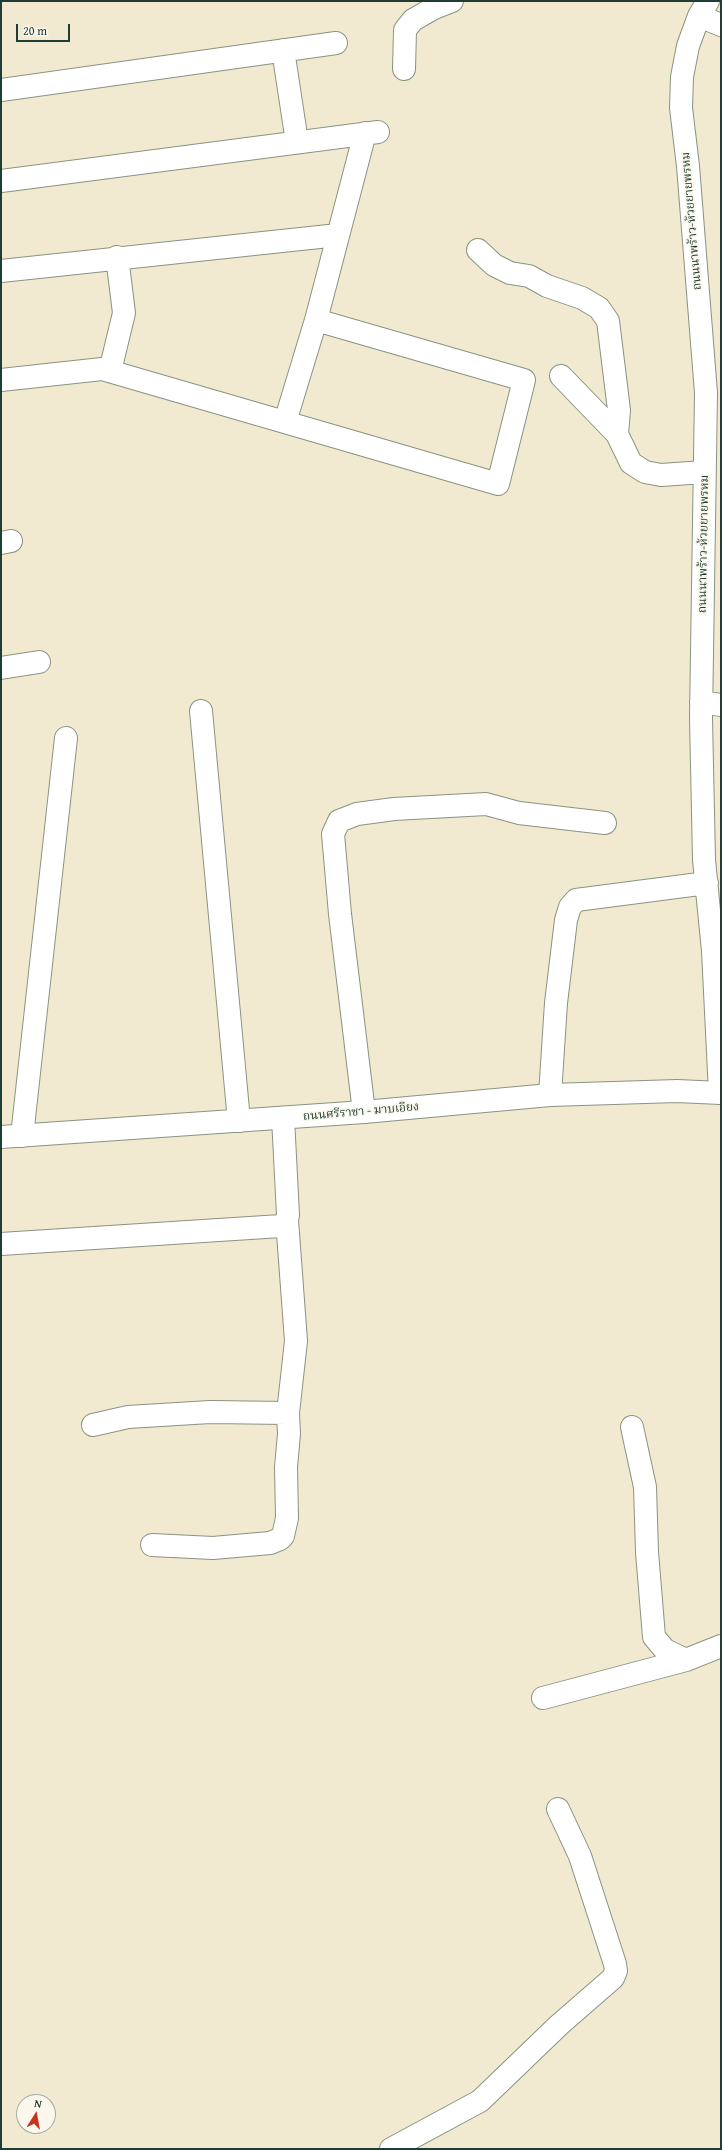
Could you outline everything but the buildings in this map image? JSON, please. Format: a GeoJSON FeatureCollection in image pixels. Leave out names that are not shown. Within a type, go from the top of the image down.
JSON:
{"type":"FeatureCollection","features":[{"type":"Feature","properties":{"kind":"street"},"geometry":{"type":"LineString","coordinates":[[404,69],[405,30],[413,20],[434,8],[452,1]]}},
{"type":"Feature","properties":{"kind":"street"},"geometry":{"type":"LineString","coordinates":[[703,8],[721,25]]}},
{"type":"Feature","properties":{"kind":"street","name":"ถนนนาพร้าว-ห้วยยายพรหม"},"geometry":{"type":"LineString","coordinates":[[703,8],[688,46],[682,77],[680,108],[688,166],[710,460],[713,862],[707,883],[713,951],[721,1093]]}},
{"type":"Feature","properties":{"kind":"street"},"geometry":{"type":"LineString","coordinates":[[1,90],[336,43]]}},
{"type":"Feature","properties":{"kind":"street"},"geometry":{"type":"LineString","coordinates":[[283,50],[298,142]]}},
{"type":"Feature","properties":{"kind":"street"},"geometry":{"type":"LineString","coordinates":[[1,181],[372,132],[338,235],[316,320],[285,422]]}},
{"type":"Feature","properties":{"kind":"street"},"geometry":{"type":"LineString","coordinates":[[1,271],[117,257],[338,235]]}},
{"type":"Feature","properties":{"kind":"street"},"geometry":{"type":"LineString","coordinates":[[478,250],[494,265],[510,272],[529,276],[547,286],[582,298],[599,308],[608,321],[609,328],[619,410],[616,434]]}},
{"type":"Feature","properties":{"kind":"street"},"geometry":{"type":"LineString","coordinates":[[110,371],[124,313],[117,257]]}},
{"type":"Feature","properties":{"kind":"street"},"geometry":{"type":"LineString","coordinates":[[1,380],[102,369],[498,484],[524,380],[316,320]]}},
{"type":"Feature","properties":{"kind":"street"},"geometry":{"type":"LineString","coordinates":[[561,376],[616,434],[631,463],[645,472],[661,475],[710,460]]}},
{"type":"Feature","properties":{"kind":"street"},"geometry":{"type":"LineString","coordinates":[[1,668],[39,662]]}},
{"type":"Feature","properties":{"kind":"street"},"geometry":{"type":"LineString","coordinates":[[201,711],[239,1121]]}},
{"type":"Feature","properties":{"kind":"street"},"geometry":{"type":"LineString","coordinates":[[22,1136],[66,738]]}},
{"type":"Feature","properties":{"kind":"street"},"geometry":{"type":"LineString","coordinates":[[364,1112],[338,899],[333,834],[339,821],[357,814],[394,809],[486,804],[519,813],[605,823]]}},
{"type":"Feature","properties":{"kind":"street"},"geometry":{"type":"LineString","coordinates":[[550,1095],[556,1003],[566,920],[570,907],[576,900],[707,883]]}},
{"type":"Feature","properties":{"kind":"street","name":"ถนนศรีราชา - มาบเอียง"},"geometry":{"type":"LineString","coordinates":[[1,1137],[364,1112],[550,1095],[677,1091],[721,1093]]}},
{"type":"Feature","properties":{"kind":"street"},"geometry":{"type":"LineString","coordinates":[[152,1545],[213,1548],[270,1543],[280,1539],[287,1518],[286,1473],[289,1434],[288,1413],[296,1341],[287,1220],[283,1118]]}},
{"type":"Feature","properties":{"kind":"street"},"geometry":{"type":"LineString","coordinates":[[1,1244],[281,1226],[287,1220]]}},
{"type":"Feature","properties":{"kind":"street"},"geometry":{"type":"LineString","coordinates":[[93,1424],[128,1417],[202,1413],[288,1413]]}},
{"type":"Feature","properties":{"kind":"street"},"geometry":{"type":"LineString","coordinates":[[632,1427],[645,1487],[647,1552],[654,1637],[665,1650],[686,1660]]}},
{"type":"Feature","properties":{"kind":"street"},"geometry":{"type":"LineString","coordinates":[[543,1698],[686,1660],[721,1646]]}},
{"type":"Feature","properties":{"kind":"street"},"geometry":{"type":"LineString","coordinates":[[391,2149],[480,2101],[558,2025],[613,1978],[616,1971],[615,1964],[582,1862],[558,1809]]}}]}
